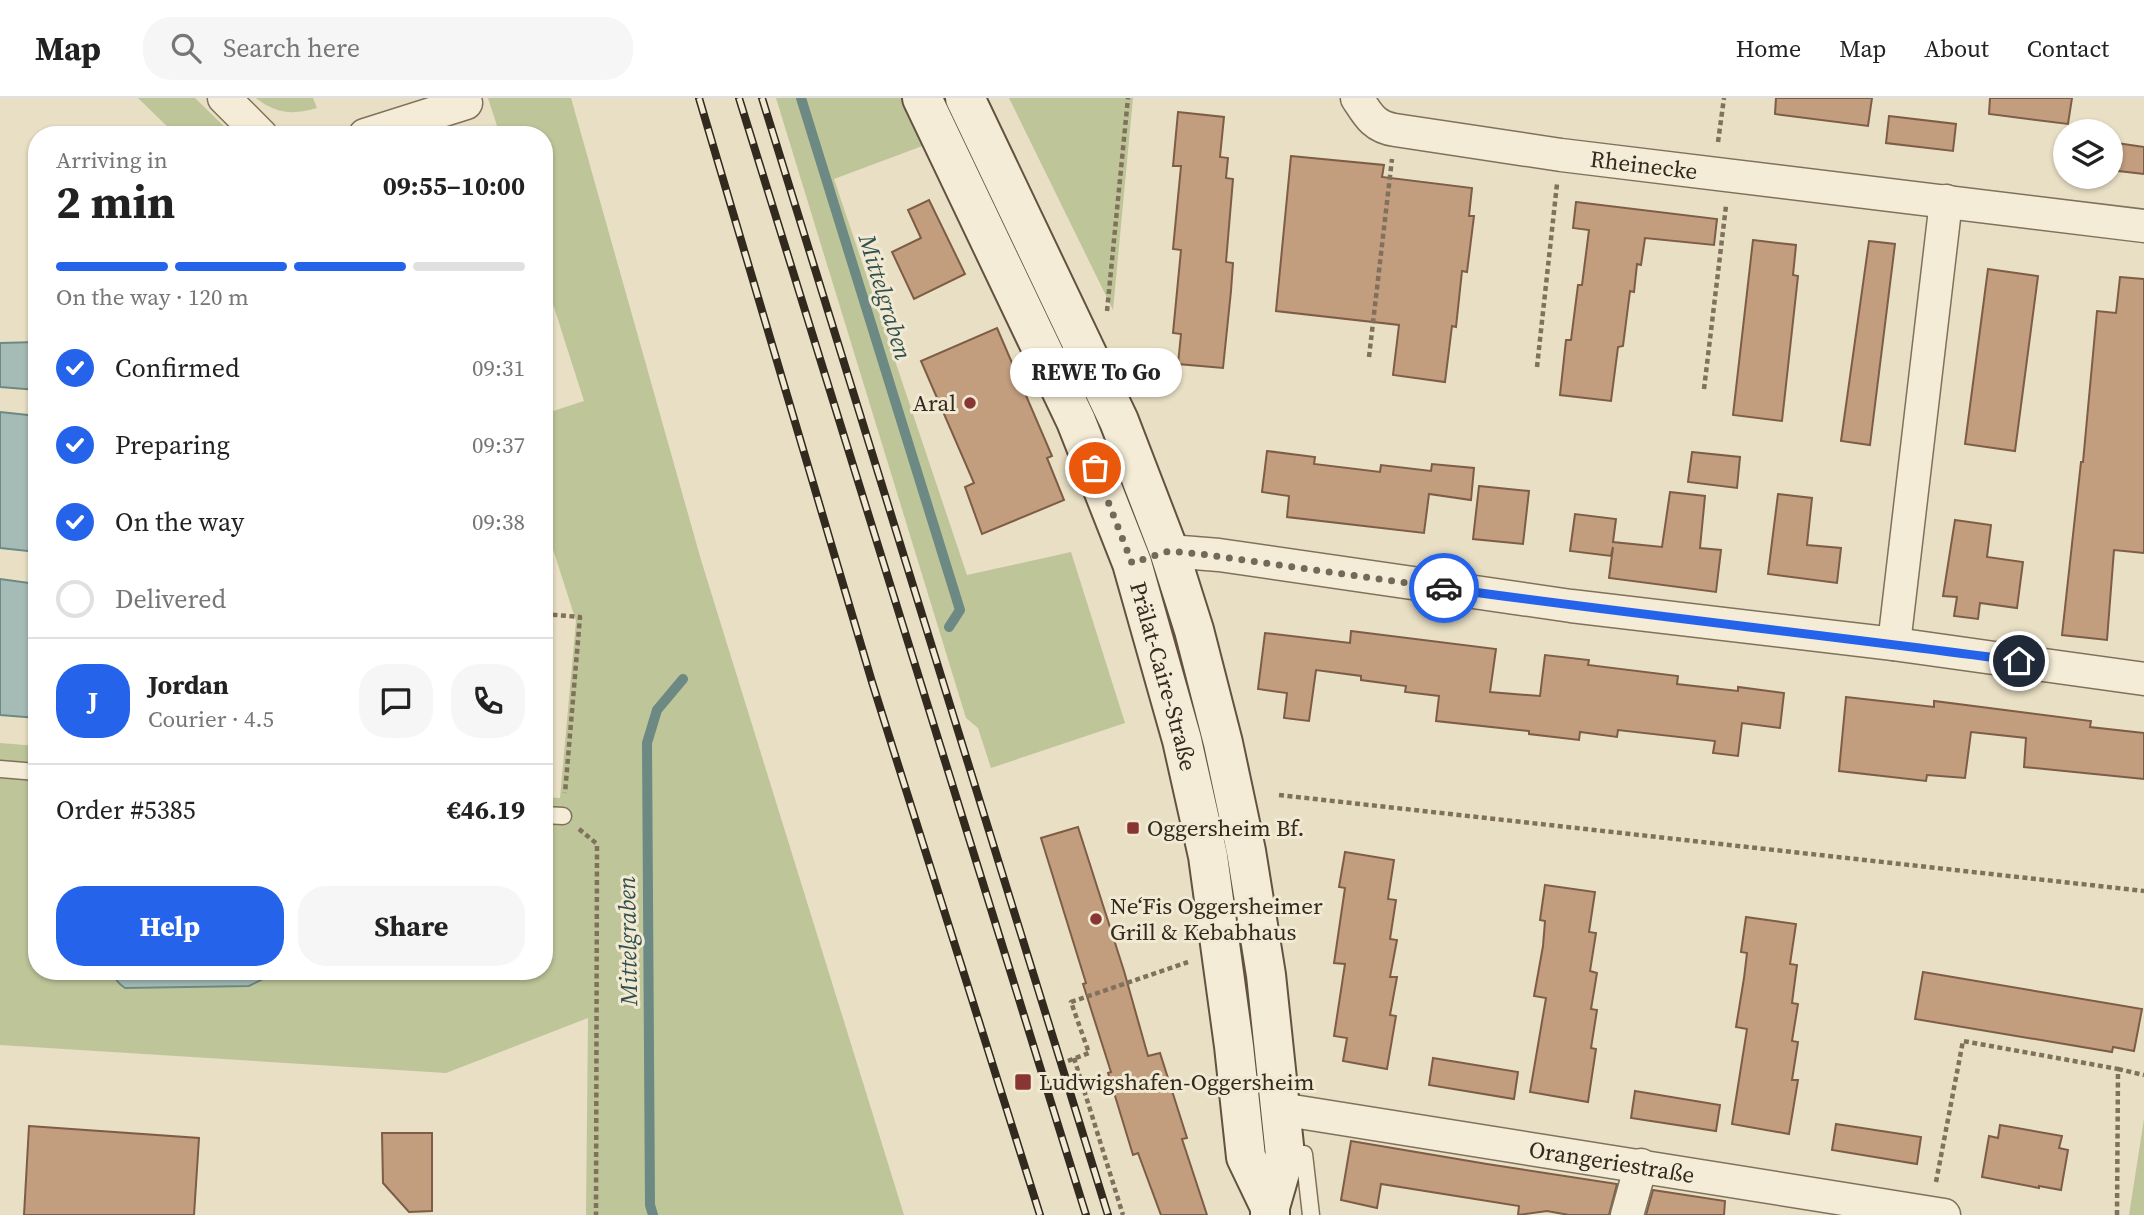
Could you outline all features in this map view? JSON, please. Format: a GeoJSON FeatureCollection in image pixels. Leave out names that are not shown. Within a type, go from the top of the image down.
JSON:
{"type":"FeatureCollection","features":[{"type":"Feature","properties":{"kind":"street"},"geometry":{"type":"LineString","coordinates":[[224,98],[252,126]]}},
{"type":"Feature","properties":{"kind":"street","name":"Prälat-Caire-Straße"},"geometry":{"type":"LineString","coordinates":[[922,98],[972,206],[1020,258],[1119,421],[1169,551],[1197,642],[1223,743],[1246,851],[1266,975],[1285,1155],[1270,1211]]}},
{"type":"Feature","properties":{"kind":"street","name":"Prälat-Caire-Straße"},"geometry":{"type":"LineString","coordinates":[[965,98],[1076,421],[1132,563],[1182,740],[1209,856],[1246,1157],[1270,1211]]}},
{"type":"Feature","properties":{"kind":"street","name":"Rheinecke"},"geometry":{"type":"LineString","coordinates":[[1357,98],[1369,118],[1381,128],[1561,155],[2144,226]]}},
{"type":"Feature","properties":{"kind":"street"},"geometry":{"type":"LineString","coordinates":[[393,126],[466,103]]}},
{"type":"Feature","properties":{"kind":"street"},"geometry":{"type":"LineString","coordinates":[[1894,644],[1946,201]]}},
{"type":"Feature","properties":{"kind":"street"},"geometry":{"type":"LineString","coordinates":[[1132,563],[1169,551],[1219,555],[1572,606],[1894,644],[2144,679]]}},
{"type":"Feature","properties":{"kind":"street"},"geometry":{"type":"LineString","coordinates":[[1241,1111],[1280,1109]]}},
{"type":"Feature","properties":{"kind":"street","name":"Orangeriestraße"},"geometry":{"type":"LineString","coordinates":[[1280,1109],[1937,1214]]}},
{"type":"Feature","properties":{"kind":"street"},"geometry":{"type":"LineString","coordinates":[[1627,1215],[1641,1165]]}},
{"type":"Feature","properties":{"kind":"lane"},"geometry":{"type":"LineString","coordinates":[[0,769],[28,771]]}},
{"type":"Feature","properties":{"kind":"lane"},"geometry":{"type":"LineString","coordinates":[[553,815],[563,816]]}},
{"type":"Feature","properties":{"kind":"lane"},"geometry":{"type":"LineString","coordinates":[[1304,1154],[1311,1215]]}},
{"type":"Feature","properties":{"kind":"path"},"geometry":{"type":"LineString","coordinates":[[1107,312],[1128,98]]}},
{"type":"Feature","properties":{"kind":"path"},"geometry":{"type":"LineString","coordinates":[[1704,389],[1722,175],[1724,98]]}},
{"type":"Feature","properties":{"kind":"path"},"geometry":{"type":"LineString","coordinates":[[1369,357],[1395,130]]}},
{"type":"Feature","properties":{"kind":"path"},"geometry":{"type":"LineString","coordinates":[[1537,368],[1561,155]]}},
{"type":"Feature","properties":{"kind":"path"},"geometry":{"type":"LineString","coordinates":[[553,615],[580,617],[563,816],[597,844],[596,1215]]}},
{"type":"Feature","properties":{"kind":"path"},"geometry":{"type":"LineString","coordinates":[[1279,795],[2144,891]]}},
{"type":"Feature","properties":{"kind":"path"},"geometry":{"type":"LineString","coordinates":[[1068,1061],[1089,1054],[1071,1002],[1222,951]]}},
{"type":"Feature","properties":{"kind":"path"},"geometry":{"type":"LineString","coordinates":[[1937,1214],[1962,1041],[2144,1075]]}},
{"type":"Feature","properties":{"kind":"path"},"geometry":{"type":"LineString","coordinates":[[1074,1058],[1124,1215]]}},
{"type":"Feature","properties":{"kind":"path"},"geometry":{"type":"LineString","coordinates":[[2117,1215],[2118,1069]]}},
{"type":"Feature","properties":{"kind":"green space"},"geometry":{"type":"Polygon","coordinates":[[[138,98],[195,98],[224,126],[167,126],[138,98]]]}},
{"type":"Feature","properties":{"kind":"green space"},"geometry":{"type":"Polygon","coordinates":[[[256,98],[313,98],[317,108],[285,112],[256,98]]]}},
{"type":"Feature","properties":{"kind":"green space"},"geometry":{"type":"Polygon","coordinates":[[[488,98],[571,98],[701,560],[904,1215],[586,1215],[588,1018],[446,1073],[0,1045],[0,743],[28,745],[28,980],[553,980],[553,798],[560,798],[576,621],[553,549],[553,411],[584,401],[553,304],[553,126],[497,126],[488,98]]]}},
{"type":"Feature","properties":{"kind":"green space"},"geometry":{"type":"Polygon","coordinates":[[[776,98],[903,98],[925,145],[834,179],[967,575],[1071,552],[1125,723],[991,768],[978,728],[966,718],[776,98]]]}},
{"type":"Feature","properties":{"kind":"green space"},"geometry":{"type":"Polygon","coordinates":[[[1009,98],[1133,98],[1113,310],[1009,98]]]}},
{"type":"Feature","properties":{"kind":"green space"},"geometry":{"type":"Polygon","coordinates":[[[2144,1119],[2144,1215],[2129,1215],[2144,1119]]]}},
{"type":"Feature","properties":{"kind":"water"},"geometry":{"type":"Polygon","coordinates":[[[28,342],[28,389],[0,387],[0,343],[28,342]]]}},
{"type":"Feature","properties":{"kind":"water"},"geometry":{"type":"Polygon","coordinates":[[[0,412],[28,415],[28,551],[0,548],[0,412]]]}},
{"type":"Feature","properties":{"kind":"water"},"geometry":{"type":"Polygon","coordinates":[[[0,579],[28,583],[28,717],[0,715],[0,579]]]}},
{"type":"Feature","properties":{"kind":"water"},"geometry":{"type":"Polygon","coordinates":[[[117,980],[261,980],[249,986],[125,988],[117,980]]]}},
{"type":"Feature","properties":{"kind":"building"},"geometry":{"type":"Polygon","coordinates":[[[1776,98],[1872,98],[1868,126],[1775,114],[1776,98]]]}},
{"type":"Feature","properties":{"kind":"building"},"geometry":{"type":"Polygon","coordinates":[[[1990,98],[2072,98],[2069,119],[2053,119],[2053,122],[1989,114],[1990,98]]]}},
{"type":"Feature","properties":{"kind":"building"},"geometry":{"type":"Polygon","coordinates":[[[1178,112],[1224,117],[1220,157],[1228,158],[1226,178],[1233,179],[1226,262],[1233,263],[1223,368],[1178,364],[1181,334],[1173,333],[1181,250],[1173,249],[1181,166],[1173,166],[1178,112]]]}},
{"type":"Feature","properties":{"kind":"building"},"geometry":{"type":"Polygon","coordinates":[[[1889,116],[1956,124],[1953,151],[1886,143],[1889,116]]]}},
{"type":"Feature","properties":{"kind":"building"},"geometry":{"type":"Polygon","coordinates":[[[2123,144],[2144,147],[2144,174],[2123,172],[2123,144]]]}},
{"type":"Feature","properties":{"kind":"building"},"geometry":{"type":"Polygon","coordinates":[[[1291,156],[1384,165],[1382,177],[1472,188],[1469,216],[1474,216],[1467,272],[1462,271],[1456,327],[1452,326],[1445,382],[1393,375],[1399,325],[1276,311],[1291,156]]]}},
{"type":"Feature","properties":{"kind":"building"},"geometry":{"type":"Polygon","coordinates":[[[929,200],[965,274],[914,299],[892,252],[921,238],[908,210],[929,200]]]}},
{"type":"Feature","properties":{"kind":"building"},"geometry":{"type":"Polygon","coordinates":[[[1576,202],[1717,219],[1714,245],[1645,238],[1641,265],[1637,264],[1634,292],[1630,291],[1623,346],[1618,347],[1611,401],[1560,395],[1566,340],[1571,340],[1589,230],[1573,228],[1576,202]]]}},
{"type":"Feature","properties":{"kind":"building"},"geometry":{"type":"Polygon","coordinates":[[[1753,240],[1796,245],[1793,275],[1798,276],[1782,421],[1733,415],[1753,240]]]}},
{"type":"Feature","properties":{"kind":"building"},"geometry":{"type":"Polygon","coordinates":[[[1869,241],[1895,244],[1870,445],[1841,441],[1869,241]]]}},
{"type":"Feature","properties":{"kind":"building"},"geometry":{"type":"Polygon","coordinates":[[[1988,269],[2038,276],[2015,451],[1965,444],[1988,269]]]}},
{"type":"Feature","properties":{"kind":"building"},"geometry":{"type":"Polygon","coordinates":[[[2120,277],[2144,279],[2144,553],[2114,550],[2107,640],[2062,635],[2083,462],[2097,311],[2116,313],[2120,277]]]}},
{"type":"Feature","properties":{"kind":"building"},"geometry":{"type":"Polygon","coordinates":[[[997,328],[1052,456],[1047,458],[1064,500],[982,534],[965,487],[974,483],[921,361],[997,328]]]}},
{"type":"Feature","properties":{"kind":"building"},"geometry":{"type":"Polygon","coordinates":[[[1267,451],[1315,457],[1314,464],[1380,472],[1381,465],[1431,471],[1432,464],[1474,468],[1471,500],[1429,494],[1424,533],[1287,517],[1289,496],[1262,492],[1267,451]]]}},
{"type":"Feature","properties":{"kind":"building"},"geometry":{"type":"Polygon","coordinates":[[[1692,452],[1740,457],[1737,488],[1688,482],[1692,452]]]}},
{"type":"Feature","properties":{"kind":"building"},"geometry":{"type":"Polygon","coordinates":[[[1479,486],[1529,491],[1523,544],[1473,539],[1479,486]]]}},
{"type":"Feature","properties":{"kind":"building"},"geometry":{"type":"Polygon","coordinates":[[[1670,492],[1705,496],[1700,548],[1721,550],[1716,592],[1609,578],[1613,547],[1611,556],[1570,551],[1575,514],[1616,519],[1613,542],[1662,547],[1670,492]]]}},
{"type":"Feature","properties":{"kind":"building"},"geometry":{"type":"Polygon","coordinates":[[[1778,494],[1812,498],[1807,545],[1841,548],[1837,583],[1768,574],[1778,494]]]}},
{"type":"Feature","properties":{"kind":"building"},"geometry":{"type":"Polygon","coordinates":[[[1955,520],[1991,525],[1987,557],[2023,562],[2017,608],[1980,603],[1978,619],[1954,616],[1957,597],[1943,596],[1955,520]]]}},
{"type":"Feature","properties":{"kind":"building"},"geometry":{"type":"Polygon","coordinates":[[[1351,631],[1496,649],[1490,692],[1540,696],[1545,655],[1589,660],[1588,665],[1678,676],[1677,684],[1738,691],[1738,687],[1784,693],[1780,728],[1742,723],[1738,756],[1713,753],[1715,741],[1618,730],[1617,737],[1580,732],[1579,740],[1529,734],[1529,731],[1436,721],[1439,696],[1405,692],[1406,686],[1361,680],[1361,676],[1316,670],[1309,721],[1284,718],[1287,693],[1258,689],[1265,633],[1350,643],[1351,631]]]}},
{"type":"Feature","properties":{"kind":"building"},"geometry":{"type":"Polygon","coordinates":[[[1846,697],[1934,707],[1934,701],[2091,721],[2090,727],[2144,733],[2144,779],[2024,767],[2026,738],[1971,732],[1965,778],[1927,775],[1926,781],[1839,771],[1846,697]]]}},
{"type":"Feature","properties":{"kind":"building"},"geometry":{"type":"Polygon","coordinates":[[[1078,827],[1148,1056],[1160,1053],[1187,1138],[1182,1139],[1207,1215],[1161,1215],[1138,1153],[1133,1155],[1108,1073],[1111,1072],[1083,984],[1086,983],[1041,838],[1078,827]]]}},
{"type":"Feature","properties":{"kind":"building"},"geometry":{"type":"Polygon","coordinates":[[[1345,852],[1394,860],[1388,899],[1396,900],[1390,939],[1397,940],[1390,977],[1397,977],[1390,1015],[1396,1016],[1387,1069],[1343,1061],[1347,1038],[1334,1036],[1345,964],[1334,963],[1345,888],[1339,887],[1345,852]]]}},
{"type":"Feature","properties":{"kind":"building"},"geometry":{"type":"Polygon","coordinates":[[[1545,885],[1595,892],[1589,932],[1596,933],[1590,971],[1597,973],[1591,1009],[1597,1010],[1591,1048],[1596,1049],[1588,1102],[1530,1092],[1546,998],[1534,996],[1543,946],[1545,921],[1540,920],[1545,885]]]}},
{"type":"Feature","properties":{"kind":"building"},"geometry":{"type":"Polygon","coordinates":[[[1746,917],[1796,924],[1790,964],[1797,965],[1792,1003],[1798,1004],[1792,1041],[1798,1042],[1792,1080],[1798,1080],[1789,1134],[1732,1124],[1747,1029],[1736,1027],[1747,953],[1741,952],[1746,917]]]}},
{"type":"Feature","properties":{"kind":"building"},"geometry":{"type":"Polygon","coordinates":[[[1923,972],[2142,1009],[2134,1051],[2113,1047],[2112,1052],[1915,1019],[1923,972]]]}},
{"type":"Feature","properties":{"kind":"building"},"geometry":{"type":"Polygon","coordinates":[[[1433,1058],[1518,1072],[1514,1099],[1429,1085],[1433,1058]]]}},
{"type":"Feature","properties":{"kind":"building"},"geometry":{"type":"Polygon","coordinates":[[[1635,1091],[1720,1105],[1716,1131],[1631,1118],[1635,1091]]]}},
{"type":"Feature","properties":{"kind":"building"},"geometry":{"type":"Polygon","coordinates":[[[1836,1124],[1921,1137],[1917,1164],[1832,1150],[1836,1124]]]}},
{"type":"Feature","properties":{"kind":"building"},"geometry":{"type":"Polygon","coordinates":[[[2000,1125],[2062,1136],[2059,1148],[2068,1150],[2061,1190],[1982,1177],[1989,1136],[1998,1138],[2000,1125]]]}},
{"type":"Feature","properties":{"kind":"building"},"geometry":{"type":"Polygon","coordinates":[[[29,1126],[199,1138],[194,1215],[24,1215],[29,1126]]]}},
{"type":"Feature","properties":{"kind":"building"},"geometry":{"type":"Polygon","coordinates":[[[382,1133],[432,1133],[432,1211],[409,1212],[383,1183],[382,1133]]]}},
{"type":"Feature","properties":{"kind":"building"},"geometry":{"type":"Polygon","coordinates":[[[1351,1141],[1617,1184],[1609,1215],[1569,1215],[1547,1211],[1518,1215],[1519,1206],[1381,1184],[1377,1208],[1341,1200],[1351,1141]]]}},
{"type":"Feature","properties":{"kind":"building"},"geometry":{"type":"Polygon","coordinates":[[[1653,1190],[1725,1201],[1724,1215],[1646,1215],[1653,1190]]]}},
{"type":"Feature","properties":{"kind":"waterway","name":"Mittelgraben"},"geometry":{"type":"LineString","coordinates":[[801,98],[960,610],[949,627]]}},
{"type":"Feature","properties":{"kind":"waterway","name":"Mittelgraben"},"geometry":{"type":"LineString","coordinates":[[653,1215],[650,1205],[647,743],[657,710],[683,679]]}},
{"type":"Feature","properties":{"kind":"railway"},"geometry":{"type":"LineString","coordinates":[[699,98],[872,682],[1040,1215]]}},
{"type":"Feature","properties":{"kind":"railway"},"geometry":{"type":"LineString","coordinates":[[739,98],[1086,1215]]}},
{"type":"Feature","properties":{"kind":"railway"},"geometry":{"type":"LineString","coordinates":[[762,98],[1108,1215]]}},
{"type":"Feature","properties":{"kind":"way so far"},"geometry":{"type":"LineString","coordinates":[[1095,468],[1132,563],[1169,551],[1219,555],[1444,588]]}},
{"type":"Feature","properties":{"kind":"place","name":"Aral"},"geometry":{"type":"Point","coordinates":[970,403]}},
{"type":"Feature","properties":{"kind":"place","name":"REWE To Go"},"geometry":{"type":"Point","coordinates":[1095,468]}},
{"type":"Feature","properties":{"kind":"place","name":"Oggersheim Bf."},"geometry":{"type":"Point","coordinates":[1133,828]}},
{"type":"Feature","properties":{"kind":"place","name":"Ne‘Fis Oggersheimer Grill & Kebabhaus"},"geometry":{"type":"Point","coordinates":[1096,919]}},
{"type":"Feature","properties":{"kind":"place","name":"Ludwigshafen-Oggersheim"},"geometry":{"type":"Point","coordinates":[1023,1082]}},
{"type":"Feature","properties":{"kind":"route"},"geometry":{"type":"LineString","coordinates":[[1444,588],[2019,661]]}}]}
